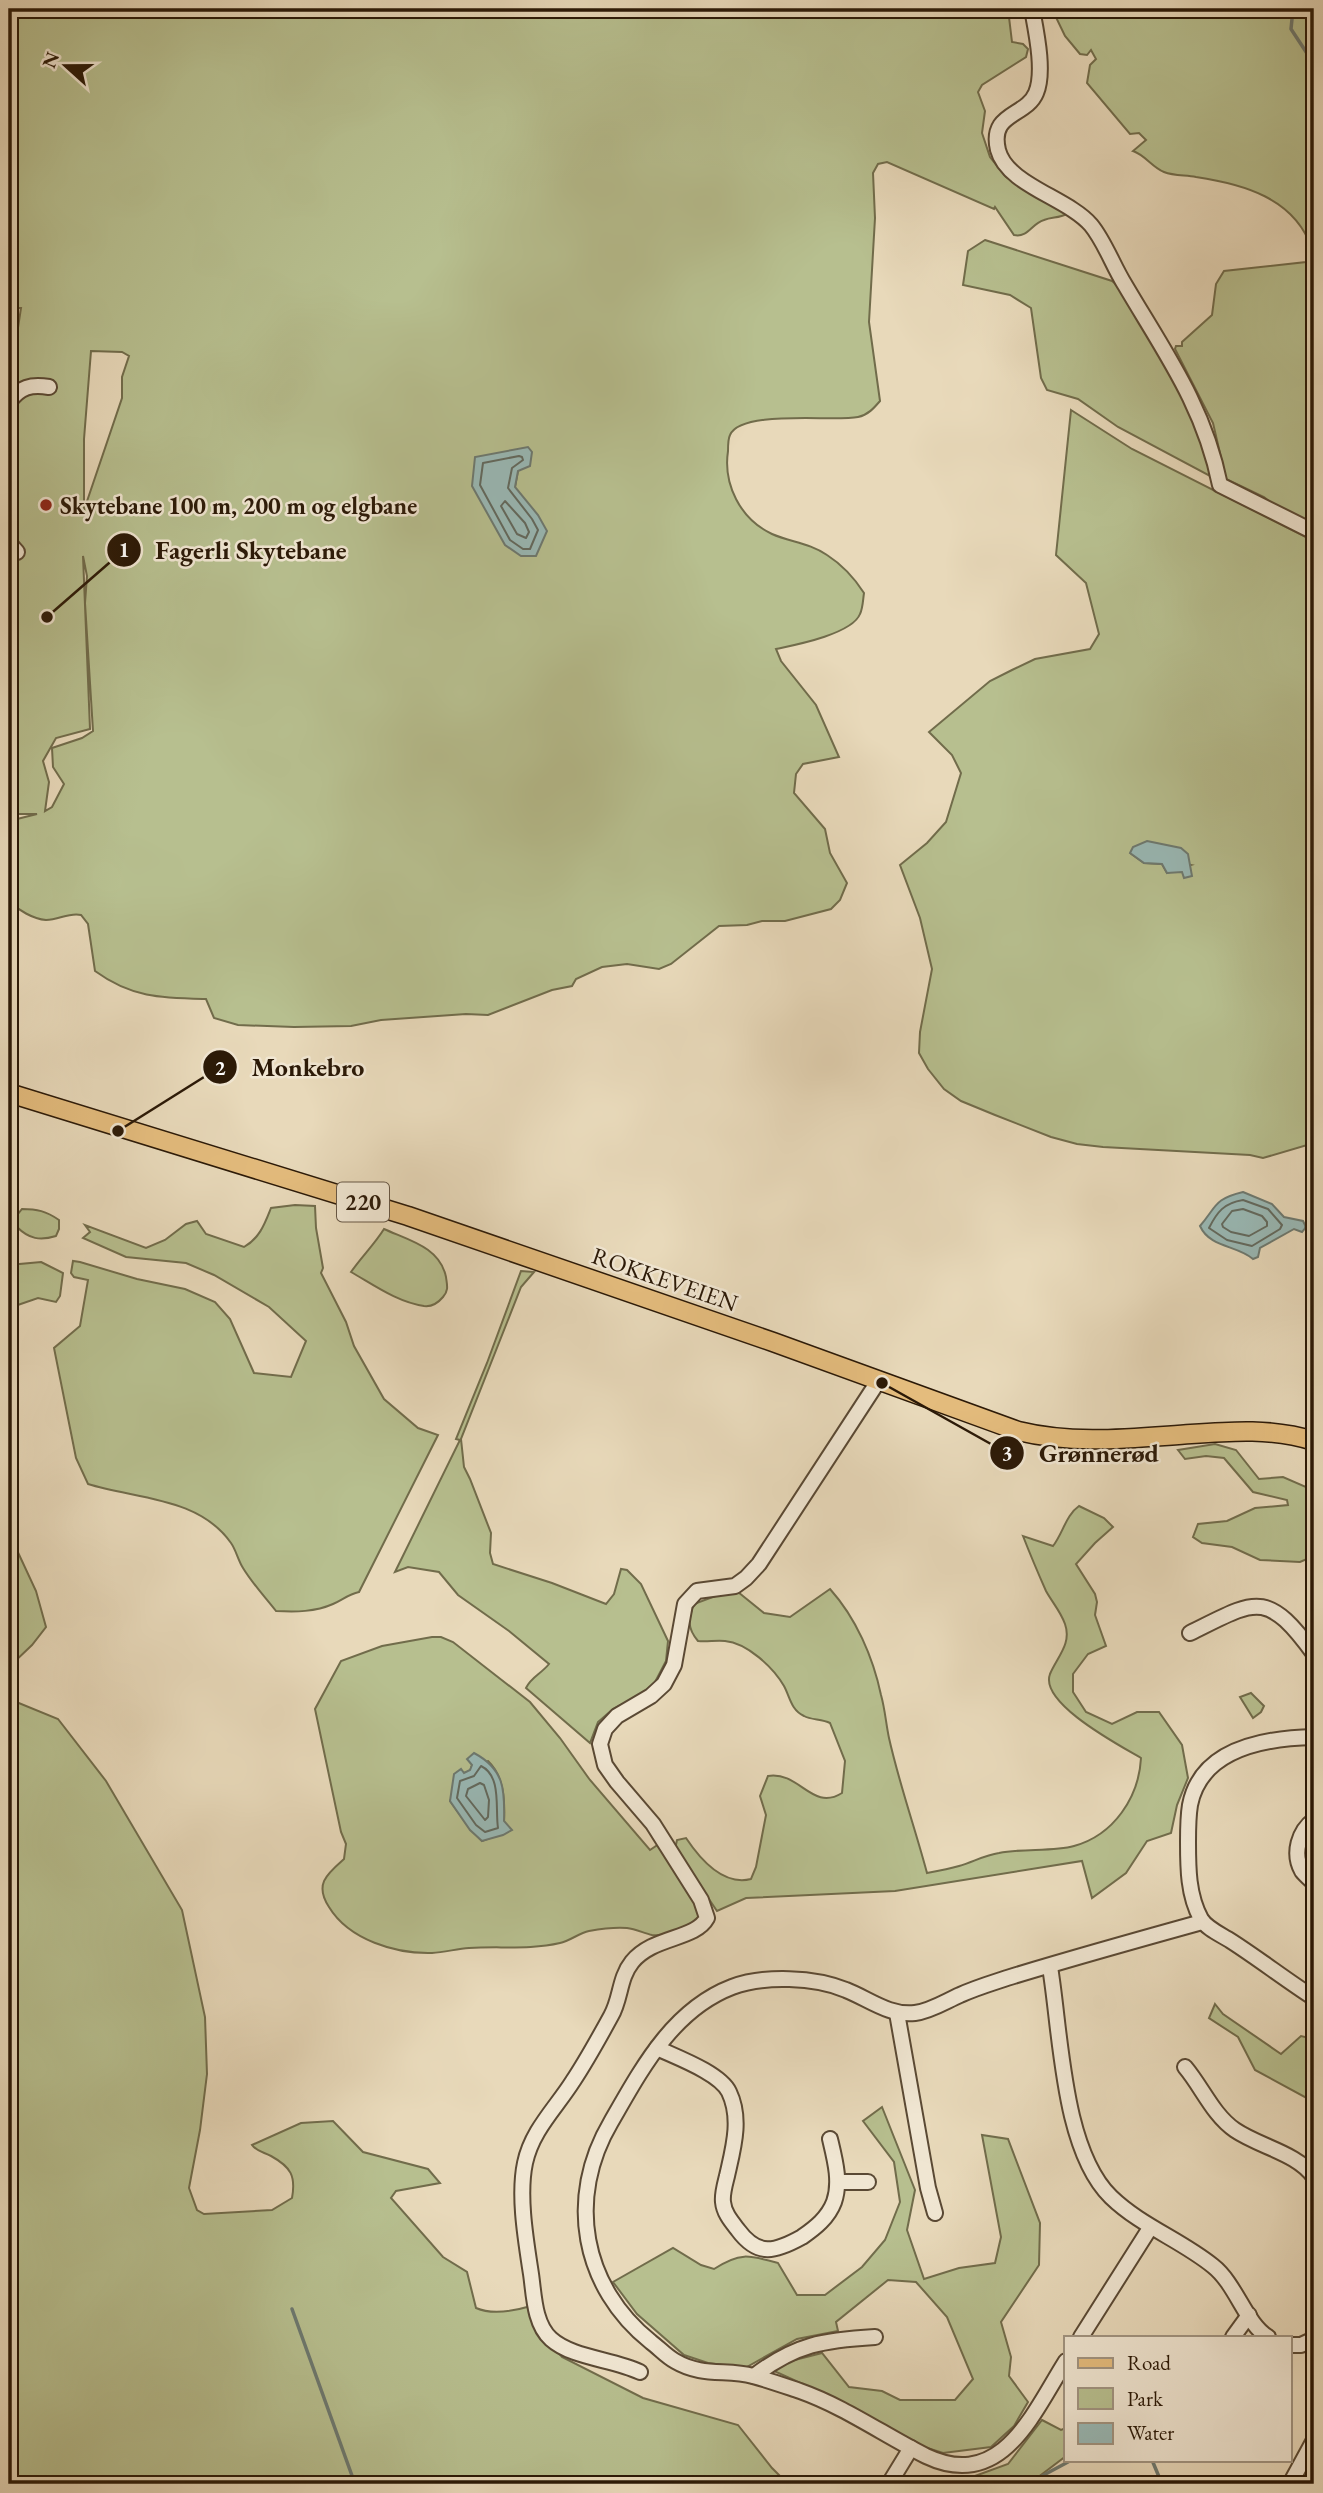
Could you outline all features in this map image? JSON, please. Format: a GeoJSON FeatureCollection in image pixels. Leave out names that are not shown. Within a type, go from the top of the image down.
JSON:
{"type":"FeatureCollection","features":[{"type":"Feature","properties":{"kind":"main road","name":"ROKKEVEIEN"},"geometry":{"type":"LineString","coordinates":[[9,1093],[408,1216],[1018,1431],[1059,1439],[1093,1440],[1248,1430],[1289,1434],[1314,1441]]}},
{"type":"Feature","properties":{"kind":"street"},"geometry":{"type":"LineString","coordinates":[[1032,9],[1039,66],[1038,89],[1029,104],[1007,116],[1002,124],[997,140],[1001,158],[1013,173],[1078,213],[1092,227],[1191,396],[1208,437],[1220,485],[1314,533]]}},
{"type":"Feature","properties":{"kind":"street"},"geometry":{"type":"LineString","coordinates":[[9,401],[15,393],[27,386],[49,387]]}},
{"type":"Feature","properties":{"kind":"street"},"geometry":{"type":"LineString","coordinates":[[640,2372],[566,2349],[549,2338],[541,2325],[535,2304],[523,2206],[525,2163],[536,2132],[573,2081],[613,2012],[624,1972],[633,1960],[651,1945],[698,1930],[707,1917],[701,1900],[653,1824],[605,1765],[600,1744],[602,1736],[617,1716],[651,1696],[664,1684],[674,1665],[685,1604],[697,1591],[735,1586],[746,1578],[758,1564],[879,1380]]}},
{"type":"Feature","properties":{"kind":"street"},"geometry":{"type":"LineString","coordinates":[[1190,1633],[1242,1608],[1257,1605],[1270,1608],[1286,1620],[1314,1654]]}},
{"type":"Feature","properties":{"kind":"street"},"geometry":{"type":"LineString","coordinates":[[1314,1737],[1269,1739],[1227,1754],[1199,1781],[1190,1804],[1188,1850],[1189,1888],[1202,1922],[1314,1998]]}},
{"type":"Feature","properties":{"kind":"street"},"geometry":{"type":"LineString","coordinates":[[1314,1820],[1307,1825],[1299,1838],[1298,1854],[1302,1871],[1314,1883]]}},
{"type":"Feature","properties":{"kind":"street"},"geometry":{"type":"LineString","coordinates":[[1064,2364],[1016,2439],[1001,2454],[984,2462],[955,2466],[941,2463],[834,2406],[800,2391],[754,2376],[704,2373],[675,2361],[634,2329],[596,2271],[587,2238],[585,2201],[598,2143],[639,2073],[681,2019],[709,1998],[734,1986],[785,1979],[822,1981],[848,1990],[897,2014],[918,2013],[962,1994],[1202,1922]]}},
{"type":"Feature","properties":{"kind":"street"},"geometry":{"type":"LineString","coordinates":[[1050,1967],[1070,2102],[1085,2156],[1093,2172],[1111,2196],[1150,2228],[1177,2241],[1215,2267],[1259,2332],[1266,2336]]}},
{"type":"Feature","properties":{"kind":"street"},"geometry":{"type":"LineString","coordinates":[[897,2014],[928,2188],[935,2213]]}},
{"type":"Feature","properties":{"kind":"street"},"geometry":{"type":"LineString","coordinates":[[657,2048],[700,2068],[729,2091],[736,2120],[736,2140],[723,2202],[727,2216],[745,2240],[764,2250],[776,2250],[803,2236],[828,2215],[838,2182],[830,2139]]}},
{"type":"Feature","properties":{"kind":"street"},"geometry":{"type":"LineString","coordinates":[[1185,2067],[1222,2119],[1250,2138],[1304,2165],[1314,2177]]}},
{"type":"Feature","properties":{"kind":"street"},"geometry":{"type":"LineString","coordinates":[[838,2182],[868,2182]]}},
{"type":"Feature","properties":{"kind":"street"},"geometry":{"type":"LineString","coordinates":[[1082,2336],[1150,2228]]}},
{"type":"Feature","properties":{"kind":"street"},"geometry":{"type":"LineString","coordinates":[[1234,2336],[1250,2315]]}},
{"type":"Feature","properties":{"kind":"street"},"geometry":{"type":"LineString","coordinates":[[754,2376],[800,2347],[875,2337]]}},
{"type":"Feature","properties":{"kind":"street"},"geometry":{"type":"LineString","coordinates":[[1292,2345],[1312,2345]]}},
{"type":"Feature","properties":{"kind":"street"},"geometry":{"type":"LineString","coordinates":[[1290,2484],[1314,2440]]}},
{"type":"Feature","properties":{"kind":"street"},"geometry":{"type":"LineString","coordinates":[[889,2484],[911,2448]]}},
{"type":"Feature","properties":{"kind":"green space"},"geometry":{"type":"Polygon","coordinates":[[[9,9],[1008,9],[1012,42],[1023,44],[1028,49],[1026,57],[982,85],[978,92],[985,111],[982,133],[990,157],[1006,177],[1067,214],[1044,220],[1026,233],[1014,235],[995,207],[994,209],[887,162],[878,164],[873,173],[875,218],[869,322],[880,401],[868,413],[858,417],[769,419],[738,427],[729,437],[728,476],[743,510],[772,534],[827,555],[847,572],[864,593],[860,614],[846,627],[822,638],[776,649],[781,661],[816,705],[839,757],[803,764],[796,774],[794,793],[825,829],[830,853],[847,883],[840,900],[831,909],[785,921],[719,926],[671,964],[659,969],[627,964],[602,967],[576,979],[572,986],[552,990],[488,1015],[381,1020],[351,1026],[238,1025],[214,1018],[206,999],[148,995],[122,987],[95,971],[88,924],[81,915],[46,920],[26,914],[9,901],[9,821],[37,814],[9,814],[9,366],[14,354],[21,308],[11,308],[9,312],[9,9]],[[91,351],[84,439],[84,510],[122,398],[122,377],[129,356],[122,352],[91,351]],[[475,457],[515,487],[518,471],[475,457]],[[83,556],[90,729],[56,738],[43,761],[49,782],[45,811],[52,807],[64,784],[53,767],[52,748],[82,738],[93,731],[85,603],[87,576],[83,556]]]}},
{"type":"Feature","properties":{"kind":"green space"},"geometry":{"type":"Polygon","coordinates":[[[1052,9],[1314,9],[1314,527],[1264,497],[1226,479],[1213,423],[1175,349],[1176,346],[1182,346],[1182,342],[1212,315],[1216,284],[1224,271],[1306,262],[1312,249],[1304,232],[1293,217],[1265,196],[1232,184],[1164,172],[1133,151],[1146,140],[1139,133],[1130,134],[1087,83],[1090,65],[1096,59],[1091,50],[1087,55],[1080,54],[1065,36],[1052,9]]]}},
{"type":"Feature","properties":{"kind":"green space"},"geometry":{"type":"Polygon","coordinates":[[[985,240],[1112,281],[1122,289],[1187,404],[1211,470],[1210,476],[1118,427],[1078,399],[1047,390],[1041,378],[1031,308],[1010,295],[963,285],[968,251],[985,240]]]}},
{"type":"Feature","properties":{"kind":"green space"},"geometry":{"type":"Polygon","coordinates":[[[1071,410],[1132,449],[1314,541],[1314,1143],[1263,1158],[1077,1144],[1051,1137],[961,1101],[944,1089],[919,1053],[920,1032],[932,969],[920,918],[900,865],[927,843],[946,822],[961,773],[952,755],[929,732],[990,681],[1035,659],[1090,649],[1099,634],[1086,583],[1056,555],[1071,410]],[[1130,853],[1144,863],[1162,864],[1167,873],[1191,865],[1130,853]]]}},
{"type":"Feature","properties":{"kind":"green space"},"geometry":{"type":"Polygon","coordinates":[[[315,1206],[323,1268],[321,1273],[346,1322],[354,1346],[384,1399],[418,1428],[438,1435],[359,1592],[319,1609],[276,1611],[241,1565],[231,1543],[218,1528],[202,1516],[166,1502],[88,1484],[76,1458],[54,1348],[80,1326],[88,1280],[74,1277],[71,1273],[73,1261],[185,1289],[215,1302],[230,1319],[254,1373],[291,1377],[306,1341],[269,1307],[214,1275],[186,1263],[126,1257],[83,1238],[90,1232],[85,1225],[146,1248],[165,1240],[186,1224],[197,1221],[206,1234],[244,1247],[258,1235],[271,1208],[315,1206]]]}},
{"type":"Feature","properties":{"kind":"green space"},"geometry":{"type":"Polygon","coordinates":[[[22,1209],[41,1211],[59,1220],[56,1236],[35,1238],[21,1231],[17,1227],[18,1214],[22,1209]]]}},
{"type":"Feature","properties":{"kind":"green space"},"geometry":{"type":"Polygon","coordinates":[[[384,1229],[413,1241],[437,1258],[443,1267],[447,1287],[437,1303],[424,1306],[404,1301],[351,1272],[384,1229]]]}},
{"type":"Feature","properties":{"kind":"green space"},"geometry":{"type":"Polygon","coordinates":[[[41,1262],[63,1273],[60,1296],[56,1302],[38,1298],[9,1308],[9,1265],[41,1262]]]}},
{"type":"Feature","properties":{"kind":"green space"},"geometry":{"type":"Polygon","coordinates":[[[521,1271],[534,1272],[521,1287],[461,1439],[464,1467],[491,1533],[490,1553],[493,1564],[606,1604],[614,1594],[621,1569],[627,1570],[641,1584],[668,1641],[666,1661],[654,1684],[637,1697],[613,1709],[598,1722],[590,1743],[526,1688],[549,1664],[509,1631],[458,1595],[439,1572],[408,1567],[395,1572],[460,1440],[456,1439],[521,1271]]]}},
{"type":"Feature","properties":{"kind":"green space"},"geometry":{"type":"Polygon","coordinates":[[[1215,1444],[1236,1450],[1259,1479],[1283,1477],[1308,1488],[1314,1485],[1314,1556],[1300,1562],[1260,1560],[1232,1547],[1202,1543],[1193,1537],[1198,1524],[1227,1521],[1255,1508],[1288,1505],[1287,1500],[1253,1492],[1224,1458],[1206,1456],[1185,1459],[1178,1450],[1215,1444]]]}},
{"type":"Feature","properties":{"kind":"green space"},"geometry":{"type":"Polygon","coordinates":[[[1079,1506],[1104,1518],[1113,1527],[1076,1564],[1095,1594],[1095,1615],[1106,1646],[1088,1654],[1073,1674],[1073,1692],[1086,1712],[1112,1724],[1137,1712],[1159,1712],[1182,1745],[1188,1778],[1177,1805],[1171,1833],[1147,1841],[1126,1873],[1092,1898],[1082,1861],[895,1891],[746,1898],[717,1911],[675,1849],[677,1840],[686,1838],[705,1862],[722,1875],[731,1879],[751,1879],[756,1867],[766,1815],[760,1796],[768,1776],[789,1779],[814,1795],[832,1798],[842,1793],[845,1761],[830,1723],[807,1717],[796,1710],[784,1686],[759,1657],[733,1643],[698,1641],[690,1623],[694,1604],[718,1595],[738,1592],[764,1613],[790,1617],[830,1589],[839,1600],[855,1625],[873,1666],[893,1755],[927,1873],[999,1853],[1074,1846],[1088,1841],[1112,1824],[1122,1812],[1135,1787],[1141,1758],[1083,1722],[1056,1698],[1050,1685],[1050,1674],[1063,1650],[1067,1631],[1061,1615],[1046,1591],[1023,1536],[1053,1546],[1071,1514],[1079,1506]]]}},
{"type":"Feature","properties":{"kind":"green space"},"geometry":{"type":"Polygon","coordinates":[[[9,1533],[36,1591],[46,1627],[9,1667],[9,1533]]]}},
{"type":"Feature","properties":{"kind":"green space"},"geometry":{"type":"Polygon","coordinates":[[[441,1637],[453,1642],[530,1702],[590,1780],[650,1850],[659,1844],[699,1906],[700,1916],[685,1927],[665,1934],[652,1935],[627,1928],[608,1928],[585,1932],[564,1942],[549,1945],[469,1948],[432,1953],[389,1948],[348,1928],[329,1907],[323,1892],[324,1880],[344,1859],[346,1844],[341,1832],[315,1709],[341,1661],[382,1646],[441,1637]],[[488,1761],[472,1765],[470,1771],[464,1773],[450,1801],[482,1841],[511,1830],[504,1822],[502,1789],[488,1761]]]}},
{"type":"Feature","properties":{"kind":"green space"},"geometry":{"type":"Polygon","coordinates":[[[1251,1693],[1264,1706],[1253,1718],[1240,1697],[1251,1693]]]}},
{"type":"Feature","properties":{"kind":"green space"},"geometry":{"type":"Polygon","coordinates":[[[9,1699],[58,1719],[106,1781],[182,1910],[205,2017],[207,2074],[189,2188],[197,2210],[204,2214],[272,2210],[292,2198],[292,2178],[287,2168],[252,2145],[301,2123],[333,2121],[363,2152],[428,2169],[440,2183],[396,2191],[391,2198],[443,2257],[467,2272],[476,2308],[496,2312],[531,2306],[540,2332],[562,2357],[643,2398],[738,2425],[788,2484],[9,2484],[9,1699]]]}},
{"type":"Feature","properties":{"kind":"green space"},"geometry":{"type":"Polygon","coordinates":[[[1215,2004],[1223,2014],[1281,2054],[1301,2036],[1314,2039],[1314,2102],[1255,2070],[1238,2037],[1209,2018],[1215,2004]]]}},
{"type":"Feature","properties":{"kind":"green space"},"geometry":{"type":"Polygon","coordinates":[[[882,2107],[915,2190],[907,2230],[924,2279],[959,2268],[995,2263],[1001,2237],[982,2135],[1008,2139],[1040,2223],[1039,2265],[1001,2322],[1011,2357],[1009,2376],[1028,2402],[1014,2426],[991,2447],[943,2453],[921,2446],[829,2396],[774,2371],[783,2363],[822,2353],[849,2387],[882,2391],[900,2400],[955,2400],[973,2379],[947,2317],[916,2282],[888,2280],[836,2322],[838,2331],[797,2339],[745,2368],[708,2363],[684,2355],[637,2314],[613,2282],[673,2248],[701,2265],[714,2269],[731,2260],[745,2257],[778,2263],[797,2295],[825,2295],[862,2267],[885,2240],[900,2202],[894,2162],[863,2121],[882,2107]]]}},
{"type":"Feature","properties":{"kind":"green space"},"geometry":{"type":"Polygon","coordinates":[[[1042,2420],[1061,2430],[1064,2429],[1064,2458],[1029,2484],[953,2484],[1008,2464],[1042,2420]]]}},
{"type":"Feature","properties":{"kind":"water"},"geometry":{"type":"Polygon","coordinates":[[[528,447],[532,452],[530,466],[518,471],[515,487],[538,515],[547,531],[536,556],[521,556],[505,545],[472,486],[475,457],[528,447]]]}},
{"type":"Feature","properties":{"kind":"water"},"geometry":{"type":"Polygon","coordinates":[[[1147,841],[1181,848],[1188,854],[1192,876],[1184,878],[1182,872],[1167,873],[1162,864],[1144,863],[1130,853],[1133,847],[1147,841]]]}},
{"type":"Feature","properties":{"kind":"water"},"geometry":{"type":"Polygon","coordinates":[[[1243,1192],[1272,1204],[1284,1217],[1303,1221],[1306,1227],[1302,1232],[1294,1229],[1260,1248],[1258,1257],[1253,1259],[1210,1238],[1200,1226],[1221,1201],[1243,1192]]]}},
{"type":"Feature","properties":{"kind":"water"},"geometry":{"type":"Polygon","coordinates":[[[474,1753],[491,1766],[501,1781],[504,1821],[512,1830],[482,1841],[470,1830],[450,1801],[454,1774],[461,1769],[464,1773],[470,1770],[472,1765],[467,1759],[474,1753]]]}},
{"type":"Feature","properties":{"kind":"waterway"},"geometry":{"type":"LineString","coordinates":[[1293,9],[1291,29],[1314,64]]}},
{"type":"Feature","properties":{"kind":"waterway"},"geometry":{"type":"LineString","coordinates":[[1306,1227],[1314,1230]]}},
{"type":"Feature","properties":{"kind":"waterway"},"geometry":{"type":"LineString","coordinates":[[292,2309],[355,2484]]}},
{"type":"Feature","properties":{"kind":"waterway"},"geometry":{"type":"LineString","coordinates":[[1027,2484],[1068,2462]]}},
{"type":"Feature","properties":{"kind":"waterway"},"geometry":{"type":"LineString","coordinates":[[1153,2462],[1162,2484]]}},
{"type":"Feature","properties":{"kind":"place","name":"Skytebane 100 m, 200 m og elgbane"},"geometry":{"type":"Point","coordinates":[46,505]}},
{"type":"Feature","properties":{"kind":"place","name":"Fagerli Skytebane"},"geometry":{"type":"Point","coordinates":[47,617]}},
{"type":"Feature","properties":{"kind":"place","name":"Monkebro"},"geometry":{"type":"Point","coordinates":[118,1131]}},
{"type":"Feature","properties":{"kind":"place","name":"Grønnerød"},"geometry":{"type":"Point","coordinates":[882,1383]}}]}
